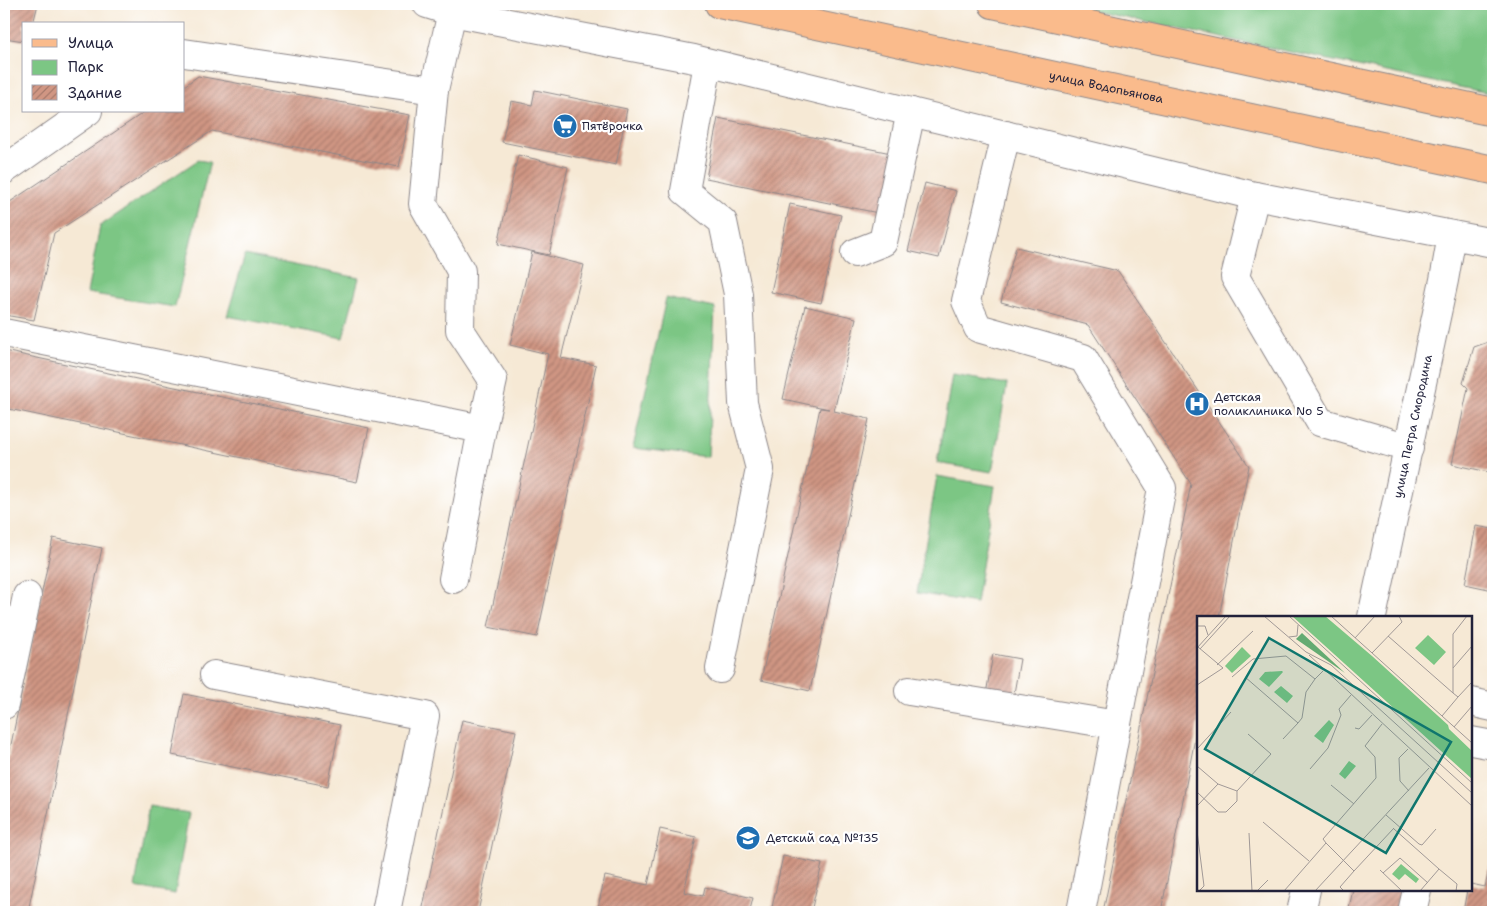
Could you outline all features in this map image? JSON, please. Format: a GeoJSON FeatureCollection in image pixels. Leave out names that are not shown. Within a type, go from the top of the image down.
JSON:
{"type":"FeatureCollection","features":[{"type":"Feature","properties":{"kind":"main road","name":"улица Водопьянова"},"geometry":{"type":"LineString","coordinates":[[719,4],[1493,170]]}},
{"type":"Feature","properties":{"kind":"main road"},"geometry":{"type":"LineString","coordinates":[[993,4],[1493,112]]}},
{"type":"Feature","properties":{"kind":"street"},"geometry":{"type":"LineString","coordinates":[[427,4],[452,12],[708,63],[1255,196],[1493,243]]}},
{"type":"Feature","properties":{"kind":"street"},"geometry":{"type":"LineString","coordinates":[[452,12],[434,90],[423,204],[461,271],[460,330],[493,380],[452,578]]}},
{"type":"Feature","properties":{"kind":"street"},"geometry":{"type":"LineString","coordinates":[[185,53],[434,90]]}},
{"type":"Feature","properties":{"kind":"street"},"geometry":{"type":"LineString","coordinates":[[708,63],[685,191],[722,222],[738,294],[743,403],[760,469],[720,669]]}},
{"type":"Feature","properties":{"kind":"street"},"geometry":{"type":"LineString","coordinates":[[4,170],[87,112]]}},
{"type":"Feature","properties":{"kind":"street"},"geometry":{"type":"LineString","coordinates":[[855,253],[883,242],[911,112]]}},
{"type":"Feature","properties":{"kind":"street"},"geometry":{"type":"LineString","coordinates":[[1006,135],[966,300],[978,328],[1084,358],[1162,488],[1081,912]]}},
{"type":"Feature","properties":{"kind":"street"},"geometry":{"type":"LineString","coordinates":[[1255,196],[1235,277],[1320,422],[1409,448]]}},
{"type":"Feature","properties":{"kind":"street","name":"улица Петра Смородина"},"geometry":{"type":"LineString","coordinates":[[1372,616],[1409,448],[1452,235]]}},
{"type":"Feature","properties":{"kind":"street"},"geometry":{"type":"LineString","coordinates":[[4,333],[482,429]]}},
{"type":"Feature","properties":{"kind":"street"},"geometry":{"type":"LineString","coordinates":[[4,705],[27,596]]}},
{"type":"Feature","properties":{"kind":"street"},"geometry":{"type":"LineString","coordinates":[[214,675],[426,716],[386,912]]}},
{"type":"Feature","properties":{"kind":"street"},"geometry":{"type":"LineString","coordinates":[[909,691],[1117,725]]}},
{"type":"Feature","properties":{"kind":"street"},"geometry":{"type":"LineString","coordinates":[[1472,702],[1493,707]]}},
{"type":"Feature","properties":{"kind":"street"},"geometry":{"type":"LineString","coordinates":[[1472,741],[1493,745]]}},
{"type":"Feature","properties":{"kind":"street"},"geometry":{"type":"LineString","coordinates":[[1300,912],[1306,891]]}},
{"type":"Feature","properties":{"kind":"street"},"geometry":{"type":"LineString","coordinates":[[1412,912],[1417,891]]}},
{"type":"Feature","properties":{"kind":"green space"},"geometry":{"type":"Polygon","coordinates":[[[1059,4],[1493,4],[1493,94],[1059,4]]]}},
{"type":"Feature","properties":{"kind":"green space"},"geometry":{"type":"Polygon","coordinates":[[[198,160],[210,162],[175,307],[87,293],[100,226],[198,160]]]}},
{"type":"Feature","properties":{"kind":"green space"},"geometry":{"type":"Polygon","coordinates":[[[245,255],[359,278],[343,338],[227,316],[245,255]]]}},
{"type":"Feature","properties":{"kind":"green space"},"geometry":{"type":"Polygon","coordinates":[[[666,298],[715,308],[708,457],[633,448],[666,298]]]}},
{"type":"Feature","properties":{"kind":"green space"},"geometry":{"type":"Polygon","coordinates":[[[952,375],[1007,384],[992,472],[937,463],[952,375]]]}},
{"type":"Feature","properties":{"kind":"green space"},"geometry":{"type":"Polygon","coordinates":[[[937,476],[995,486],[976,603],[917,593],[937,476]]]}},
{"type":"Feature","properties":{"kind":"green space"},"geometry":{"type":"Polygon","coordinates":[[[149,806],[189,813],[175,894],[135,887],[149,806]]]}},
{"type":"Feature","properties":{"kind":"building"},"geometry":{"type":"Polygon","coordinates":[[[4,4],[38,4],[34,22],[22,22],[22,41],[4,38],[4,4]]]}},
{"type":"Feature","properties":{"kind":"building"},"geometry":{"type":"Polygon","coordinates":[[[198,76],[410,115],[399,167],[212,131],[54,233],[34,320],[4,315],[4,219],[7,204],[145,112],[185,112],[185,85],[198,76]]]}},
{"type":"Feature","properties":{"kind":"building","name":"Пятёрочка"},"geometry":{"type":"Polygon","coordinates":[[[535,90],[627,109],[616,165],[502,142],[511,101],[532,105],[535,90]]]}},
{"type":"Feature","properties":{"kind":"building"},"geometry":{"type":"Polygon","coordinates":[[[718,118],[901,155],[888,215],[706,178],[718,118]]]}},
{"type":"Feature","properties":{"kind":"building"},"geometry":{"type":"Polygon","coordinates":[[[518,155],[568,167],[549,255],[498,244],[518,155]]]}},
{"type":"Feature","properties":{"kind":"building"},"geometry":{"type":"Polygon","coordinates":[[[925,183],[956,191],[939,258],[908,251],[925,183]]]}},
{"type":"Feature","properties":{"kind":"building"},"geometry":{"type":"Polygon","coordinates":[[[790,204],[841,215],[821,303],[771,292],[790,204]]]}},
{"type":"Feature","properties":{"kind":"building"},"geometry":{"type":"Polygon","coordinates":[[[1016,247],[1118,271],[1249,466],[1219,616],[1197,616],[1197,728],[1161,912],[1103,912],[1191,484],[1088,325],[1001,302],[1016,247]]]}},
{"type":"Feature","properties":{"kind":"building"},"geometry":{"type":"Polygon","coordinates":[[[532,252],[584,265],[561,358],[596,365],[537,637],[488,627],[548,354],[510,345],[532,252]]]}},
{"type":"Feature","properties":{"kind":"building"},"geometry":{"type":"Polygon","coordinates":[[[805,306],[856,318],[834,411],[869,419],[810,691],[761,680],[820,408],[829,409],[783,399],[805,306]]]}},
{"type":"Feature","properties":{"kind":"building"},"geometry":{"type":"Polygon","coordinates":[[[1493,342],[1493,473],[1452,464],[1468,388],[1463,383],[1474,347],[1493,342]]]}},
{"type":"Feature","properties":{"kind":"building"},"geometry":{"type":"Polygon","coordinates":[[[4,351],[369,428],[357,482],[4,408],[4,351]]]}},
{"type":"Feature","properties":{"kind":"building"},"geometry":{"type":"Polygon","coordinates":[[[1476,526],[1493,529],[1493,590],[1465,584],[1476,526]]]}},
{"type":"Feature","properties":{"kind":"building"},"geometry":{"type":"Polygon","coordinates":[[[53,538],[102,548],[28,912],[11,912],[4,911],[4,779],[53,538]]]}},
{"type":"Feature","properties":{"kind":"building"},"geometry":{"type":"Polygon","coordinates":[[[993,654],[1020,659],[1013,699],[986,694],[993,654]]]}},
{"type":"Feature","properties":{"kind":"building"},"geometry":{"type":"Polygon","coordinates":[[[184,694],[340,725],[328,786],[172,755],[184,694]]]}},
{"type":"Feature","properties":{"kind":"building"},"geometry":{"type":"Polygon","coordinates":[[[462,720],[516,731],[478,912],[422,912],[462,720]]]}},
{"type":"Feature","properties":{"kind":"building"},"geometry":{"type":"Polygon","coordinates":[[[660,829],[696,837],[684,892],[703,896],[705,887],[753,898],[750,910],[756,912],[597,912],[605,876],[648,885],[660,829]]]}},
{"type":"Feature","properties":{"kind":"building"},"geometry":{"type":"Polygon","coordinates":[[[1493,852],[1493,912],[1463,912],[1467,891],[1472,891],[1472,884],[1485,887],[1493,852]]]}},
{"type":"Feature","properties":{"kind":"building"},"geometry":{"type":"Polygon","coordinates":[[[783,856],[822,864],[811,912],[771,912],[783,856]]]}},
{"type":"Feature","properties":{"kind":"building"},"geometry":{"type":"Polygon","coordinates":[[[1353,891],[1406,891],[1401,912],[1348,912],[1353,891]]]}},
{"type":"Feature","properties":{"kind":"place","name":"Пятёрочка"},"geometry":{"type":"Point","coordinates":[565,126]}},
{"type":"Feature","properties":{"kind":"place","name":"Детская поликлиника No 5"},"geometry":{"type":"Point","coordinates":[1197,404]}},
{"type":"Feature","properties":{"kind":"place","name":"Детский сад №135"},"geometry":{"type":"Point","coordinates":[748,838]}}]}
